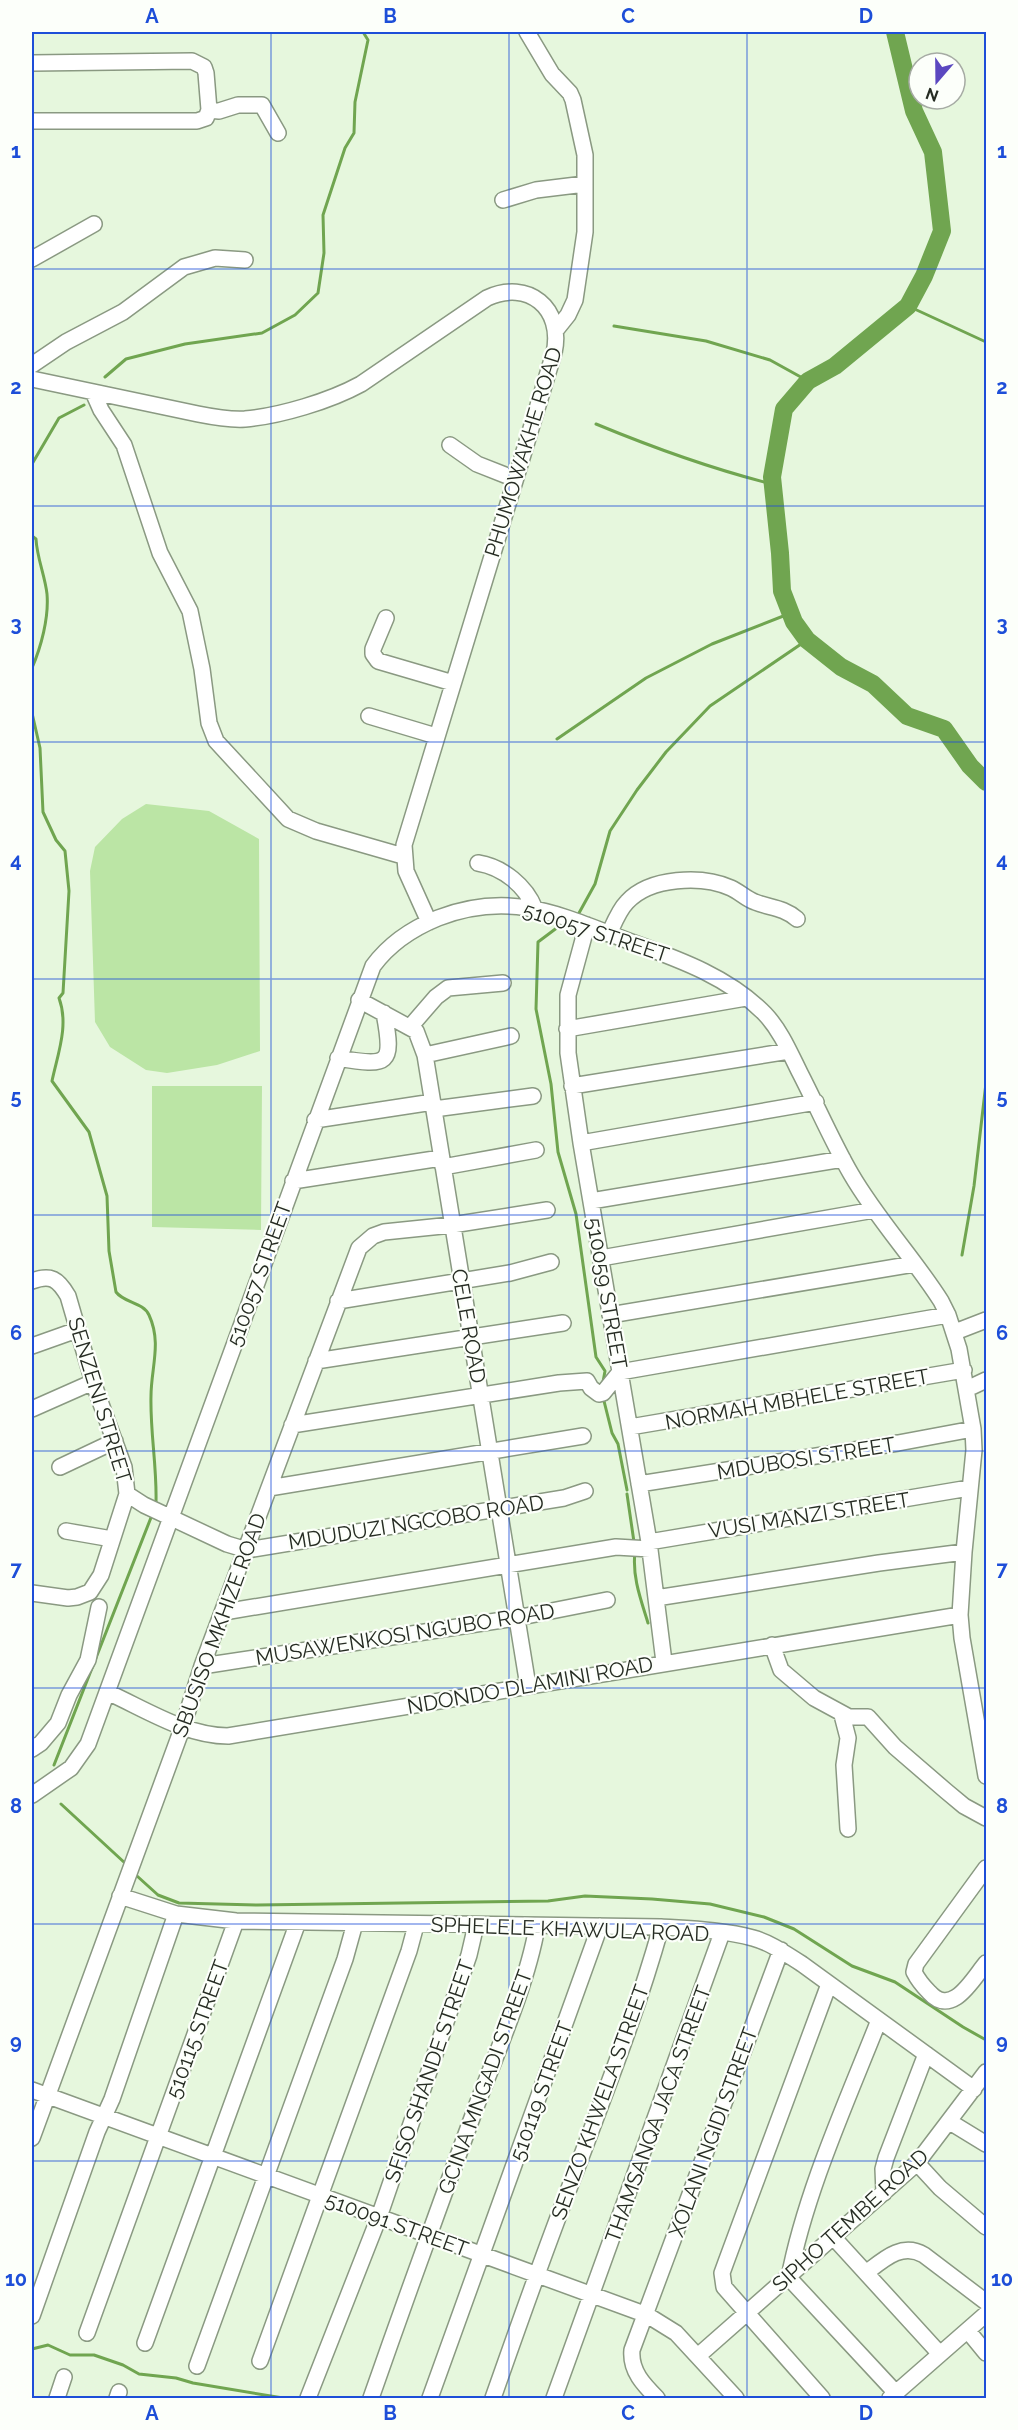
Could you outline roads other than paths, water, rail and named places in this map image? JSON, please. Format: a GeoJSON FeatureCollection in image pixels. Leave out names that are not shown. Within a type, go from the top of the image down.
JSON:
{"type":"FeatureCollection","features":[{"type":"Feature","properties":{"kind":"street"},"geometry":{"type":"LineString","coordinates":[[527,32],[552,74],[570,93],[584,145],[585,232],[577,292],[572,308],[556,330]]}},
{"type":"Feature","properties":{"kind":"street"},"geometry":{"type":"LineString","coordinates":[[32,63],[192,61],[204,67],[210,110],[206,118],[197,121],[32,121]]}},
{"type":"Feature","properties":{"kind":"street"},"geometry":{"type":"LineString","coordinates":[[210,110],[219,111],[238,105],[262,105],[278,133]]}},
{"type":"Feature","properties":{"kind":"street"},"geometry":{"type":"LineString","coordinates":[[503,200],[536,190],[585,184]]}},
{"type":"Feature","properties":{"kind":"street"},"geometry":{"type":"LineString","coordinates":[[32,259],[94,224]]}},
{"type":"Feature","properties":{"kind":"street"},"geometry":{"type":"LineString","coordinates":[[32,365],[66,342],[123,312],[184,267],[215,258],[245,260]]}},
{"type":"Feature","properties":{"kind":"street","name":"PHUMOWAKHE ROAD"},"geometry":{"type":"LineString","coordinates":[[32,379],[198,414],[226,418],[256,417],[327,400],[344,393],[498,293],[520,292],[536,299],[549,312],[556,330],[554,353],[406,836],[403,856],[406,871],[429,922]]}},
{"type":"Feature","properties":{"kind":"street"},"geometry":{"type":"LineString","coordinates":[[93,392],[101,410],[124,445],[160,554],[190,611],[202,669],[209,723],[216,741],[288,819],[316,831],[403,856]]}},
{"type":"Feature","properties":{"kind":"street"},"geometry":{"type":"LineString","coordinates":[[450,445],[477,464],[515,480]]}},
{"type":"Feature","properties":{"kind":"street"},"geometry":{"type":"LineString","coordinates":[[386,618],[373,649],[378,661],[453,683]]}},
{"type":"Feature","properties":{"kind":"street"},"geometry":{"type":"LineString","coordinates":[[369,716],[436,736]]}},
{"type":"Feature","properties":{"kind":"street"},"geometry":{"type":"LineString","coordinates":[[478,863],[496,869],[518,883],[528,893],[535,909]]}},
{"type":"Feature","properties":{"kind":"street"},"geometry":{"type":"LineString","coordinates":[[609,934],[628,900],[648,887],[668,881],[682,880],[727,886],[755,903],[788,911],[797,919]]}},
{"type":"Feature","properties":{"kind":"street","name":"510057 STREET"},"geometry":{"type":"LineString","coordinates":[[32,1795],[71,1768],[83,1753],[373,966],[390,945],[429,922],[465,909],[486,905],[535,909],[587,925],[686,962],[746,998],[766,1015],[789,1051],[843,1159],[874,1210],[933,1289],[948,1315],[955,1332],[964,1370],[973,1429],[974,1450],[960,1615],[987,1776]]}},
{"type":"Feature","properties":{"kind":"street","name":"510059 STREET"},"geometry":{"type":"LineString","coordinates":[[587,925],[568,994],[567,1029],[572,1086],[649,1545],[664,1662]]}},
{"type":"Feature","properties":{"kind":"street"},"geometry":{"type":"LineString","coordinates":[[359,1000],[410,1027],[435,997],[448,988],[503,983]]}},
{"type":"Feature","properties":{"kind":"street"},"geometry":{"type":"LineString","coordinates":[[567,1029],[746,998]]}},
{"type":"Feature","properties":{"kind":"street"},"geometry":{"type":"LineString","coordinates":[[338,1058],[377,1063],[386,1058],[390,1047],[384,1013]]}},
{"type":"Feature","properties":{"kind":"street","name":"CELE ROAD"},"geometry":{"type":"LineString","coordinates":[[410,1027],[418,1035],[425,1055],[528,1686]]}},
{"type":"Feature","properties":{"kind":"street"},"geometry":{"type":"LineString","coordinates":[[425,1055],[511,1036]]}},
{"type":"Feature","properties":{"kind":"street"},"geometry":{"type":"LineString","coordinates":[[572,1086],[789,1051]]}},
{"type":"Feature","properties":{"kind":"street"},"geometry":{"type":"LineString","coordinates":[[315,1120],[533,1096]]}},
{"type":"Feature","properties":{"kind":"street"},"geometry":{"type":"LineString","coordinates":[[581,1143],[816,1102]]}},
{"type":"Feature","properties":{"kind":"street"},"geometry":{"type":"LineString","coordinates":[[294,1182],[536,1150]]}},
{"type":"Feature","properties":{"kind":"street"},"geometry":{"type":"LineString","coordinates":[[591,1201],[843,1159]]}},
{"type":"Feature","properties":{"kind":"street","name":"SBUSISO MKHIZE ROAD"},"geometry":{"type":"LineString","coordinates":[[32,2138],[39,2093],[120,1896],[183,1726],[202,1666],[354,1258],[366,1240],[384,1232],[452,1225],[547,1210]]}},
{"type":"Feature","properties":{"kind":"street"},"geometry":{"type":"LineString","coordinates":[[601,1258],[874,1210]]}},
{"type":"Feature","properties":{"kind":"street"},"geometry":{"type":"LineString","coordinates":[[338,1301],[526,1270],[551,1262]]}},
{"type":"Feature","properties":{"kind":"street"},"geometry":{"type":"LineString","coordinates":[[610,1315],[914,1264]]}},
{"type":"Feature","properties":{"kind":"street","name":"SENZENI STREET"},"geometry":{"type":"LineString","coordinates":[[32,1281],[48,1277],[57,1280],[68,1296],[93,1382],[124,1467],[127,1494],[100,1575],[90,1592],[68,1598],[32,1593]]}},
{"type":"Feature","properties":{"kind":"street"},"geometry":{"type":"LineString","coordinates":[[292,1425],[559,1383],[588,1381],[591,1388],[599,1394],[603,1393],[620,1372],[948,1315]]}},
{"type":"Feature","properties":{"kind":"street"},"geometry":{"type":"LineString","coordinates":[[955,1332],[987,1320]]}},
{"type":"Feature","properties":{"kind":"street"},"geometry":{"type":"LineString","coordinates":[[316,1361],[471,1339],[563,1323]]}},
{"type":"Feature","properties":{"kind":"street"},"geometry":{"type":"LineString","coordinates":[[32,1346],[77,1330]]}},
{"type":"Feature","properties":{"kind":"street","name":"NORMAH MBHELE STREET"},"geometry":{"type":"LineString","coordinates":[[630,1427],[964,1370]]}},
{"type":"Feature","properties":{"kind":"street"},"geometry":{"type":"LineString","coordinates":[[967,1389],[987,1380]]}},
{"type":"Feature","properties":{"kind":"street"},"geometry":{"type":"LineString","coordinates":[[32,1409],[93,1382]]}},
{"type":"Feature","properties":{"kind":"street","name":"MDUBOSI STREET"},"geometry":{"type":"LineString","coordinates":[[639,1484],[973,1429]]}},
{"type":"Feature","properties":{"kind":"street"},"geometry":{"type":"LineString","coordinates":[[269,1488],[583,1436]]}},
{"type":"Feature","properties":{"kind":"street"},"geometry":{"type":"LineString","coordinates":[[60,1467],[115,1441]]}},
{"type":"Feature","properties":{"kind":"street","name":"VUSI MANZI STREET"},"geometry":{"type":"LineString","coordinates":[[649,1545],[969,1488]]}},
{"type":"Feature","properties":{"kind":"street","name":"MDUDUZI NGCOBO ROAD"},"geometry":{"type":"LineString","coordinates":[[247,1550],[564,1498],[585,1491]]}},
{"type":"Feature","properties":{"kind":"street"},"geometry":{"type":"LineString","coordinates":[[127,1494],[144,1505],[227,1544],[247,1550]]}},
{"type":"Feature","properties":{"kind":"street"},"geometry":{"type":"LineString","coordinates":[[66,1531],[112,1539]]}},
{"type":"Feature","properties":{"kind":"street"},"geometry":{"type":"LineString","coordinates":[[224,1612],[616,1547],[649,1545]]}},
{"type":"Feature","properties":{"kind":"street"},"geometry":{"type":"LineString","coordinates":[[656,1598],[964,1552]]}},
{"type":"Feature","properties":{"kind":"street","name":"MUSAWENKOSI NGUBO ROAD"},"geometry":{"type":"LineString","coordinates":[[202,1666],[516,1618],[607,1600]]}},
{"type":"Feature","properties":{"kind":"street"},"geometry":{"type":"LineString","coordinates":[[32,1749],[41,1743],[58,1723],[69,1695],[88,1660],[99,1607]]}},
{"type":"Feature","properties":{"kind":"street","name":"NDONDO DLAMINI ROAD"},"geometry":{"type":"LineString","coordinates":[[107,1692],[183,1726],[210,1735],[228,1736],[664,1662],[960,1615]]}},
{"type":"Feature","properties":{"kind":"street"},"geometry":{"type":"LineString","coordinates":[[772,1645],[778,1667],[814,1698],[842,1714],[854,1718],[868,1717],[895,1747],[946,1791],[964,1806],[987,1818]]}},
{"type":"Feature","properties":{"kind":"street"},"geometry":{"type":"LineString","coordinates":[[842,1714],[848,1731],[844,1765],[848,1828]]}},
{"type":"Feature","properties":{"kind":"street"},"geometry":{"type":"LineString","coordinates":[[987,1868],[914,1968],[917,1978],[931,1995],[943,2002],[948,2002],[961,1994],[987,1963]]}},
{"type":"Feature","properties":{"kind":"street","name":"SPHELELE KHAWULA ROAD"},"geometry":{"type":"LineString","coordinates":[[120,1896],[176,1914],[236,1921],[537,1927],[600,1926],[661,1928],[752,1937],[781,1950],[926,2054],[982,2083]]}},
{"type":"Feature","properties":{"kind":"street"},"geometry":{"type":"LineString","coordinates":[[32,2316],[176,1914]]}},
{"type":"Feature","properties":{"kind":"street","name":"510115 STREET"},"geometry":{"type":"LineString","coordinates":[[87,2333],[236,1921]]}},
{"type":"Feature","properties":{"kind":"street"},"geometry":{"type":"LineString","coordinates":[[145,2343],[298,1922]]}},
{"type":"Feature","properties":{"kind":"street"},"geometry":{"type":"LineString","coordinates":[[197,2366],[345,1959],[354,1923]]}},
{"type":"Feature","properties":{"kind":"street"},"geometry":{"type":"LineString","coordinates":[[260,2361],[409,1952],[416,1925]]}},
{"type":"Feature","properties":{"kind":"street","name":"SFISO SHANDE STREET"},"geometry":{"type":"LineString","coordinates":[[308,2398],[379,2217],[465,1965],[476,1925]]}},
{"type":"Feature","properties":{"kind":"street","name":"510119 STREET"},"geometry":{"type":"LineString","coordinates":[[430,2398],[600,1926]]}},
{"type":"Feature","properties":{"kind":"street","name":"GCINA MNGADI STREET"},"geometry":{"type":"LineString","coordinates":[[371,2398],[428,2235],[510,2016],[537,1927]]}},
{"type":"Feature","properties":{"kind":"street","name":"SENZO KHWELA STREET"},"geometry":{"type":"LineString","coordinates":[[493,2398],[536,2275],[619,2056],[661,1928]]}},
{"type":"Feature","properties":{"kind":"street","name":"THAMSANQA JACA STREET"},"geometry":{"type":"LineString","coordinates":[[554,2398],[722,1933]]}},
{"type":"Feature","properties":{"kind":"street","name":"XOLANI NGIDI STREET"},"geometry":{"type":"LineString","coordinates":[[657,2398],[642,2383],[631,2358],[637,2336],[647,2315],[781,1950]]}},
{"type":"Feature","properties":{"kind":"street"},"geometry":{"type":"LineString","coordinates":[[822,2398],[724,2287],[722,2273],[829,1984]]}},
{"type":"Feature","properties":{"kind":"street"},"geometry":{"type":"LineString","coordinates":[[879,2020],[811,2198],[798,2238],[789,2278],[893,2396],[987,2314]]}},
{"type":"Feature","properties":{"kind":"street"},"geometry":{"type":"LineString","coordinates":[[884,2193],[883,2169],[886,2158],[926,2054]]}},
{"type":"Feature","properties":{"kind":"street","name":"SIPHO TEMBE ROAD"},"geometry":{"type":"LineString","coordinates":[[699,2355],[917,2163],[982,2083]]}},
{"type":"Feature","properties":{"kind":"street","name":"510091 STREET"},"geometry":{"type":"LineString","coordinates":[[39,2093],[647,2315],[670,2328],[699,2355],[736,2398]]}},
{"type":"Feature","properties":{"kind":"street"},"geometry":{"type":"LineString","coordinates":[[950,2122],[987,2144]]}},
{"type":"Feature","properties":{"kind":"street"},"geometry":{"type":"LineString","coordinates":[[917,2163],[940,2188],[987,2227]]}},
{"type":"Feature","properties":{"kind":"street"},"geometry":{"type":"LineString","coordinates":[[834,2238],[940,2354]]}},
{"type":"Feature","properties":{"kind":"street"},"geometry":{"type":"LineString","coordinates":[[866,2273],[899,2251],[915,2250],[987,2302]]}},
{"type":"Feature","properties":{"kind":"street"},"geometry":{"type":"LineString","coordinates":[[968,2331],[987,2353]]}},
{"type":"Feature","properties":{"kind":"street"},"geometry":{"type":"LineString","coordinates":[[57,2398],[64,2377]]}},
{"type":"Feature","properties":{"kind":"waterway"},"geometry":{"type":"LineString","coordinates":[[105,377],[126,359],[185,344],[262,333],[295,315],[318,293],[324,253],[323,215],[345,148],[354,133],[355,102],[368,40],[363,32]]}},
{"type":"Feature","properties":{"kind":"waterway"},"geometry":{"type":"LineString","coordinates":[[895,32],[914,111],[933,152],[942,231],[924,276],[908,306],[835,366],[808,381],[784,409],[772,477],[782,591],[794,622],[807,640],[841,667],[873,684],[907,716],[944,729],[970,766],[986,782]]}},
{"type":"Feature","properties":{"kind":"waterway"},"geometry":{"type":"LineString","coordinates":[[908,306],[986,342]]}},
{"type":"Feature","properties":{"kind":"waterway"},"geometry":{"type":"LineString","coordinates":[[614,326],[706,341],[770,360],[808,381]]}},
{"type":"Feature","properties":{"kind":"waterway"},"geometry":{"type":"LineString","coordinates":[[32,464],[59,418],[84,405]]}},
{"type":"Feature","properties":{"kind":"waterway"},"geometry":{"type":"LineString","coordinates":[[596,424],[683,457],[772,484]]}},
{"type":"Feature","properties":{"kind":"waterway"},"geometry":{"type":"LineString","coordinates":[[32,536],[36,539],[47,594],[44,632],[32,668]]}},
{"type":"Feature","properties":{"kind":"waterway"},"geometry":{"type":"LineString","coordinates":[[557,739],[646,678],[712,644],[791,613]]}},
{"type":"Feature","properties":{"kind":"waterway"},"geometry":{"type":"LineString","coordinates":[[579,913],[595,884],[610,831],[666,752],[710,706],[807,640]]}},
{"type":"Feature","properties":{"kind":"waterway"},"geometry":{"type":"LineString","coordinates":[[32,713],[40,748],[43,812],[56,840],[65,851],[69,891],[63,993],[59,998],[63,1029],[52,1081],[89,1132],[107,1196],[109,1251],[116,1292],[119,1296],[142,1307],[149,1315],[153,1325],[155,1356],[151,1409],[156,1502]]}},
{"type":"Feature","properties":{"kind":"waterway"},"geometry":{"type":"LineString","coordinates":[[562,924],[538,942],[536,1009],[551,1084],[558,1152],[576,1214],[596,1357],[605,1371],[603,1382]]}},
{"type":"Feature","properties":{"kind":"waterway"},"geometry":{"type":"LineString","coordinates":[[962,1255],[974,1186],[986,1083]]}},
{"type":"Feature","properties":{"kind":"waterway"},"geometry":{"type":"LineString","coordinates":[[603,1397],[612,1433],[618,1444],[627,1490]]}},
{"type":"Feature","properties":{"kind":"waterway"},"geometry":{"type":"LineString","coordinates":[[627,1494],[634,1542]]}},
{"type":"Feature","properties":{"kind":"waterway"},"geometry":{"type":"LineString","coordinates":[[54,1765],[152,1515]]}},
{"type":"Feature","properties":{"kind":"waterway"},"geometry":{"type":"LineString","coordinates":[[635,1552],[636,1579],[648,1623]]}},
{"type":"Feature","properties":{"kind":"waterway"},"geometry":{"type":"LineString","coordinates":[[61,1804],[126,1864]]}},
{"type":"Feature","properties":{"kind":"waterway"},"geometry":{"type":"LineString","coordinates":[[137,1876],[158,1895],[179,1903],[257,1905],[548,1901],[585,1896],[710,1904],[764,1917],[794,1929],[852,1966],[895,1982],[986,2040]]}},
{"type":"Feature","properties":{"kind":"waterway"},"geometry":{"type":"LineString","coordinates":[[32,2349],[48,2345],[70,2355],[94,2355],[123,2365],[139,2374],[176,2378],[283,2398]]}}]}
